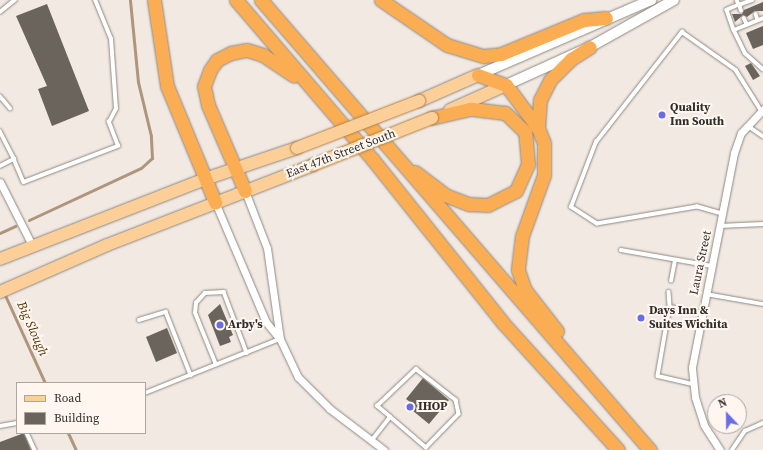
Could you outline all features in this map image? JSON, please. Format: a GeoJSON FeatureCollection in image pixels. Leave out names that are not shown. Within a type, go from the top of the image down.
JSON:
{"type":"FeatureCollection","features":[{"type":"Feature","properties":{"kind":"highway"},"geometry":{"type":"LineString","coordinates":[[154,0],[167,86],[215,202]]}},
{"type":"Feature","properties":{"kind":"highway"},"geometry":{"type":"LineString","coordinates":[[236,0],[504,323],[618,450]]}},
{"type":"Feature","properties":{"kind":"highway"},"geometry":{"type":"LineString","coordinates":[[261,0],[394,156],[650,450]]}},
{"type":"Feature","properties":{"kind":"highway"},"geometry":{"type":"LineString","coordinates":[[381,0],[447,45],[483,56],[501,54],[584,20],[606,18]]}},
{"type":"Feature","properties":{"kind":"highway"},"geometry":{"type":"LineString","coordinates":[[538,128],[540,100],[550,80],[571,59],[590,47]]}},
{"type":"Feature","properties":{"kind":"highway"},"geometry":{"type":"LineString","coordinates":[[246,191],[216,126],[204,86],[217,60],[231,53],[247,50],[263,55],[310,88]]}},
{"type":"Feature","properties":{"kind":"highway"},"geometry":{"type":"LineString","coordinates":[[478,75],[506,85],[538,128],[544,143],[544,175],[522,236],[518,270],[525,290],[607,401]]}},
{"type":"Feature","properties":{"kind":"highway"},"geometry":{"type":"LineString","coordinates":[[394,156],[445,195],[469,204],[488,205],[516,191],[528,164],[524,132],[516,120],[505,113],[481,109],[432,118]]}},
{"type":"Feature","properties":{"kind":"main road","name":"East 47th Street South"},"geometry":{"type":"LineString","coordinates":[[0,259],[205,179],[297,148],[419,100],[606,18],[651,0]]}},
{"type":"Feature","properties":{"kind":"main road","name":"East 47th Street South"},"geometry":{"type":"LineString","coordinates":[[0,292],[215,202],[432,118],[590,47],[674,0]]}},
{"type":"Feature","properties":{"kind":"street","name":"Laura Street"},"geometry":{"type":"LineString","coordinates":[[720,450],[704,425],[694,384],[692,367],[734,154],[747,125],[762,109]]}},
{"type":"Feature","properties":{"kind":"street"},"geometry":{"type":"LineString","coordinates":[[0,182],[33,246]]}},
{"type":"Feature","properties":{"kind":"street"},"geometry":{"type":"LineString","coordinates":[[246,191],[266,248],[280,339]]}},
{"type":"Feature","properties":{"kind":"street"},"geometry":{"type":"LineString","coordinates":[[215,202],[266,322],[280,339],[298,378],[330,409],[384,450]]}},
{"type":"Feature","properties":{"kind":"lane"},"geometry":{"type":"LineString","coordinates":[[0,12],[15,0]]}},
{"type":"Feature","properties":{"kind":"lane"},"geometry":{"type":"LineString","coordinates":[[0,131],[24,182],[118,146],[109,122],[116,110],[111,39],[95,0]]}},
{"type":"Feature","properties":{"kind":"lane"},"geometry":{"type":"LineString","coordinates":[[737,0],[741,11]]}},
{"type":"Feature","properties":{"kind":"lane"},"geometry":{"type":"LineString","coordinates":[[752,6],[751,0],[727,10],[734,30],[745,53],[762,64],[763,69]]}},
{"type":"Feature","properties":{"kind":"lane"},"geometry":{"type":"LineString","coordinates":[[756,14],[758,20]]}},
{"type":"Feature","properties":{"kind":"lane"},"geometry":{"type":"LineString","coordinates":[[744,18],[747,24]]}},
{"type":"Feature","properties":{"kind":"lane"},"geometry":{"type":"LineString","coordinates":[[734,30],[763,18]]}},
{"type":"Feature","properties":{"kind":"lane"},"geometry":{"type":"LineString","coordinates":[[722,214],[697,207],[597,224],[571,207],[596,142],[682,32],[736,70],[762,109]]}},
{"type":"Feature","properties":{"kind":"lane"},"geometry":{"type":"LineString","coordinates":[[0,96],[10,108]]}},
{"type":"Feature","properties":{"kind":"lane"},"geometry":{"type":"LineString","coordinates":[[747,125],[763,136]]}},
{"type":"Feature","properties":{"kind":"lane"},"geometry":{"type":"LineString","coordinates":[[0,166],[14,159]]}},
{"type":"Feature","properties":{"kind":"lane"},"geometry":{"type":"LineString","coordinates":[[720,226],[763,224]]}},
{"type":"Feature","properties":{"kind":"lane"},"geometry":{"type":"LineString","coordinates":[[621,250],[712,266]]}},
{"type":"Feature","properties":{"kind":"lane"},"geometry":{"type":"LineString","coordinates":[[671,281],[675,260]]}},
{"type":"Feature","properties":{"kind":"lane"},"geometry":{"type":"LineString","coordinates":[[216,365],[195,313],[196,303],[204,292],[224,292],[247,353]]}},
{"type":"Feature","properties":{"kind":"lane"},"geometry":{"type":"LineString","coordinates":[[669,292],[670,307],[658,376],[663,380],[694,384]]}},
{"type":"Feature","properties":{"kind":"lane"},"geometry":{"type":"LineString","coordinates":[[706,294],[763,304]]}},
{"type":"Feature","properties":{"kind":"lane"},"geometry":{"type":"LineString","coordinates":[[670,307],[702,313]]}},
{"type":"Feature","properties":{"kind":"lane"},"geometry":{"type":"LineString","coordinates":[[139,320],[166,312],[191,375]]}},
{"type":"Feature","properties":{"kind":"lane"},"geometry":{"type":"LineString","coordinates":[[146,393],[280,339]]}},
{"type":"Feature","properties":{"kind":"lane"},"geometry":{"type":"LineString","coordinates":[[416,368],[456,400],[459,414],[426,448],[390,417],[377,406],[416,368]]}},
{"type":"Feature","properties":{"kind":"lane"},"geometry":{"type":"LineString","coordinates":[[372,440],[390,417]]}},
{"type":"Feature","properties":{"kind":"lane"},"geometry":{"type":"LineString","coordinates":[[0,426],[16,423]]}},
{"type":"Feature","properties":{"kind":"lane"},"geometry":{"type":"LineString","coordinates":[[732,450],[745,432],[763,423]]}},
{"type":"Feature","properties":{"kind":"lane"},"geometry":{"type":"LineString","coordinates":[[27,434],[35,450]]}},
{"type":"Feature","properties":{"kind":"building"},"geometry":{"type":"Polygon","coordinates":[[[763,2],[763,11],[755,11],[747,17],[743,15],[735,22],[732,14],[742,14],[744,10],[763,2]]]}},
{"type":"Feature","properties":{"kind":"building"},"geometry":{"type":"Polygon","coordinates":[[[47,4],[89,111],[52,126],[38,89],[47,86],[16,16],[47,4]]]}},
{"type":"Feature","properties":{"kind":"building"},"geometry":{"type":"Polygon","coordinates":[[[763,26],[763,45],[753,49],[746,33],[763,26]]]}},
{"type":"Feature","properties":{"kind":"building"},"geometry":{"type":"Polygon","coordinates":[[[751,63],[760,76],[753,80],[745,66],[751,63]]]}},
{"type":"Feature","properties":{"kind":"building","name":"Arby's"},"geometry":{"type":"Polygon","coordinates":[[[220,304],[233,335],[229,337],[231,342],[220,346],[208,315],[220,304]]]}},
{"type":"Feature","properties":{"kind":"building"},"geometry":{"type":"Polygon","coordinates":[[[167,328],[177,353],[156,362],[146,337],[167,328]]]}},
{"type":"Feature","properties":{"kind":"building"},"geometry":{"type":"Polygon","coordinates":[[[423,378],[449,400],[429,424],[407,406],[410,402],[406,399],[423,378]]]}},
{"type":"Feature","properties":{"kind":"building"},"geometry":{"type":"Polygon","coordinates":[[[24,434],[31,450],[0,450],[0,442],[24,434]]]}},
{"type":"Feature","properties":{"kind":"waterway"},"geometry":{"type":"LineString","coordinates":[[29,220],[141,168],[152,158],[151,136],[138,82],[130,0]]}},
{"type":"Feature","properties":{"kind":"waterway"},"geometry":{"type":"LineString","coordinates":[[0,233],[15,226]]}},
{"type":"Feature","properties":{"kind":"waterway","name":"Big Slough"},"geometry":{"type":"LineString","coordinates":[[4,293],[45,382]]}},
{"type":"Feature","properties":{"kind":"waterway","name":"Big Slough"},"geometry":{"type":"LineString","coordinates":[[68,434],[76,450]]}},
{"type":"Feature","properties":{"kind":"place","name":"Quality Inn South"},"geometry":{"type":"Point","coordinates":[662,115]}},
{"type":"Feature","properties":{"kind":"place","name":"Days Inn & Suites Wichita"},"geometry":{"type":"Point","coordinates":[641,318]}},
{"type":"Feature","properties":{"kind":"place","name":"Arby's"},"geometry":{"type":"Point","coordinates":[220,325]}},
{"type":"Feature","properties":{"kind":"place","name":"IHOP"},"geometry":{"type":"Point","coordinates":[410,407]}}]}
